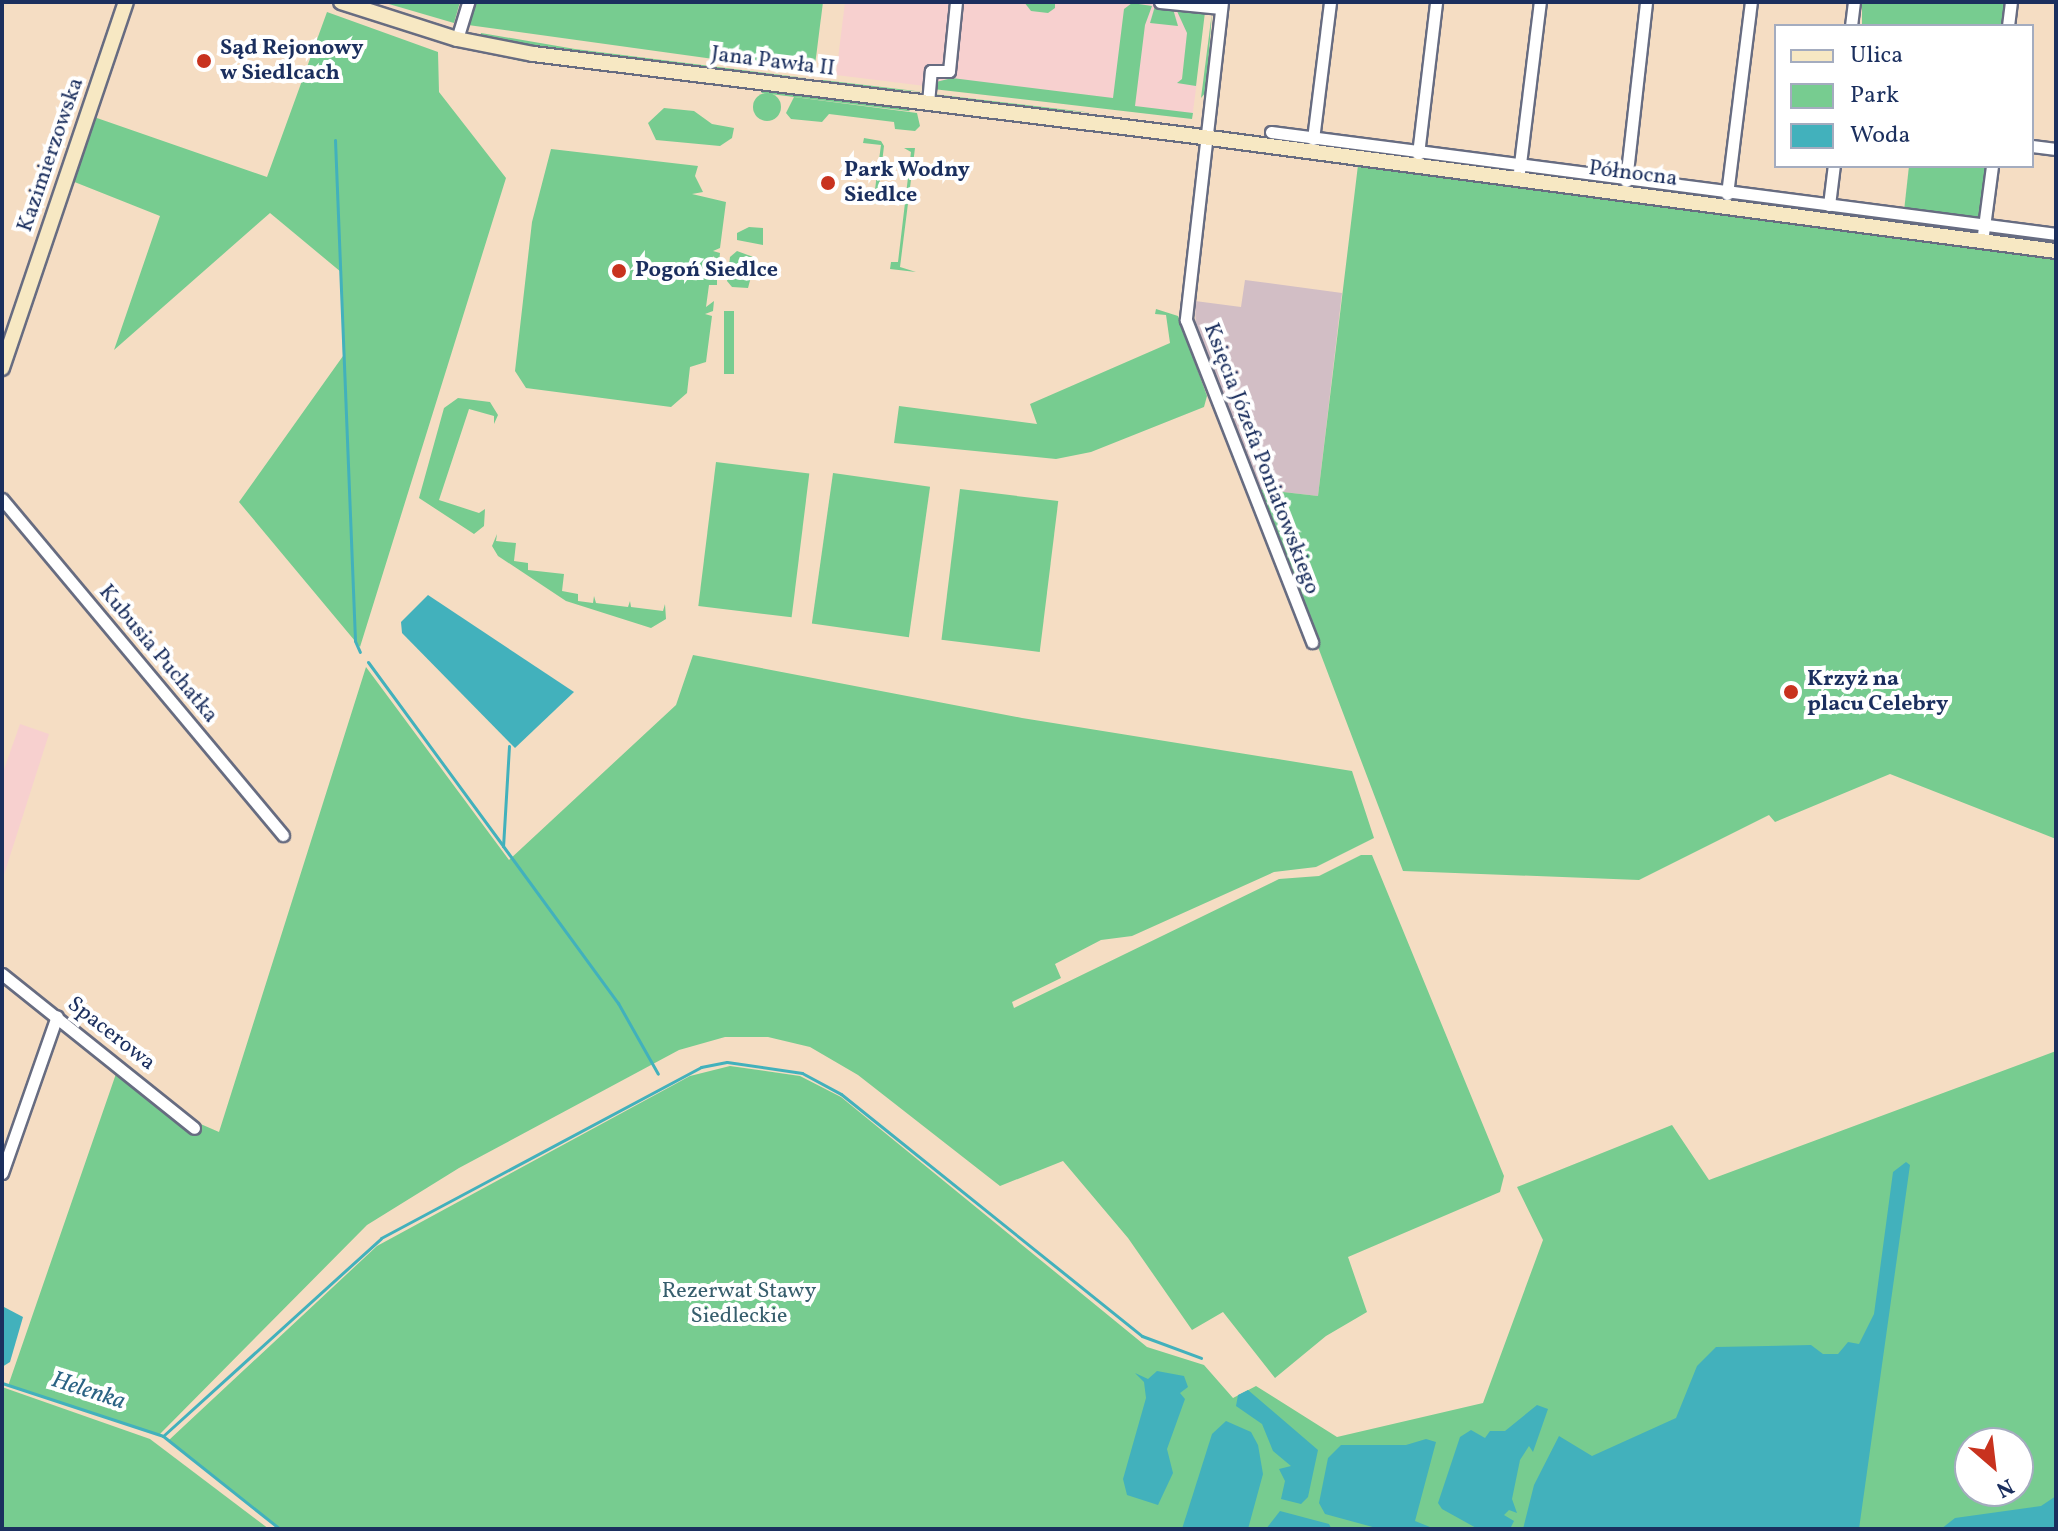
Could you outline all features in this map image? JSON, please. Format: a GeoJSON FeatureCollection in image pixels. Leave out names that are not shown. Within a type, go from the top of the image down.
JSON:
{"type":"FeatureCollection","features":[{"type":"Feature","properties":{"kind":"main road","name":"Kazimierzowska"},"geometry":{"type":"LineString","coordinates":[[2,368],[126,2]]}},
{"type":"Feature","properties":{"kind":"main road","name":"Jana Pawła II"},"geometry":{"type":"LineString","coordinates":[[341,2],[457,39],[533,54],[1206,137]]}},
{"type":"Feature","properties":{"kind":"main road","name":"Północna"},"geometry":{"type":"LineString","coordinates":[[1206,137],[1519,174],[2056,251]]}},
{"type":"Feature","properties":{"kind":"street"},"geometry":{"type":"LineString","coordinates":[[457,39],[468,2]]}},
{"type":"Feature","properties":{"kind":"street"},"geometry":{"type":"LineString","coordinates":[[928,103],[931,71],[949,71],[956,2]]}},
{"type":"Feature","properties":{"kind":"street"},"geometry":{"type":"LineString","coordinates":[[1160,2],[1221,5]]}},
{"type":"Feature","properties":{"kind":"street"},"geometry":{"type":"LineString","coordinates":[[1313,139],[1330,2]]}},
{"type":"Feature","properties":{"kind":"street"},"geometry":{"type":"LineString","coordinates":[[1418,154],[1436,2]]}},
{"type":"Feature","properties":{"kind":"street"},"geometry":{"type":"LineString","coordinates":[[1519,174],[1540,2]]}},
{"type":"Feature","properties":{"kind":"street"},"geometry":{"type":"LineString","coordinates":[[1626,181],[1646,2]]}},
{"type":"Feature","properties":{"kind":"street"},"geometry":{"type":"LineString","coordinates":[[1727,194],[1751,2]]}},
{"type":"Feature","properties":{"kind":"street"},"geometry":{"type":"LineString","coordinates":[[1851,24],[1854,2]]}},
{"type":"Feature","properties":{"kind":"street"},"geometry":{"type":"LineString","coordinates":[[2008,24],[2011,2]]}},
{"type":"Feature","properties":{"kind":"street","name":"Księcia Józefa Poniatowskiego"},"geometry":{"type":"LineString","coordinates":[[1221,5],[1185,310],[1188,332],[1312,642]]}},
{"type":"Feature","properties":{"kind":"street","name":"Północna"},"geometry":{"type":"LineString","coordinates":[[1271,132],[1418,154],[1519,174],[1626,181],[2056,234]]}},
{"type":"Feature","properties":{"kind":"street"},"geometry":{"type":"LineString","coordinates":[[2034,146],[2056,149]]}},
{"type":"Feature","properties":{"kind":"street"},"geometry":{"type":"LineString","coordinates":[[1829,205],[1834,168]]}},
{"type":"Feature","properties":{"kind":"street"},"geometry":{"type":"LineString","coordinates":[[1982,242],[1992,168]]}},
{"type":"Feature","properties":{"kind":"street","name":"Kubusia Puchatka"},"geometry":{"type":"LineString","coordinates":[[2,499],[283,835]]}},
{"type":"Feature","properties":{"kind":"street","name":"Spacerowa"},"geometry":{"type":"LineString","coordinates":[[2,974],[194,1128]]}},
{"type":"Feature","properties":{"kind":"street"},"geometry":{"type":"LineString","coordinates":[[2,1173],[57,1016]]}},
{"type":"Feature","properties":{"kind":"shaded area"},"geometry":{"type":"Polygon","coordinates":[[[845,2],[1174,2],[1173,9],[1190,11],[1182,79],[1197,81],[1192,119],[934,87],[936,82],[930,81],[925,86],[836,75],[845,2]]]}},
{"type":"Feature","properties":{"kind":"shaded area"},"geometry":{"type":"Polygon","coordinates":[[[1245,280],[1342,293],[1318,496],[1258,489],[1196,333],[1195,301],[1241,307],[1245,280]]]}},
{"type":"Feature","properties":{"kind":"shaded area"},"geometry":{"type":"Polygon","coordinates":[[[20,724],[49,734],[2,881],[2,775],[20,724]]]}},
{"type":"Feature","properties":{"kind":"green space"},"geometry":{"type":"Polygon","coordinates":[[[382,2],[460,2],[454,23],[382,2]]]}},
{"type":"Feature","properties":{"kind":"green space"},"geometry":{"type":"Polygon","coordinates":[[[475,2],[823,2],[814,73],[468,25],[475,2]]]}},
{"type":"Feature","properties":{"kind":"green space"},"geometry":{"type":"Polygon","coordinates":[[[1024,2],[1055,2],[1055,8],[1048,13],[1031,11],[1024,2]]]}},
{"type":"Feature","properties":{"kind":"green space"},"geometry":{"type":"Polygon","coordinates":[[[1862,2],[2008,2],[2008,24],[1862,24],[1862,2]]]}},
{"type":"Feature","properties":{"kind":"green space"},"geometry":{"type":"Polygon","coordinates":[[[1132,3],[1152,6],[1145,25],[1135,106],[1193,113],[1192,119],[933,89],[936,82],[952,78],[1113,98],[1124,9],[1132,3]]]}},
{"type":"Feature","properties":{"kind":"green space"},"geometry":{"type":"Polygon","coordinates":[[[1155,6],[1173,9],[1178,26],[1150,23],[1155,6]]]}},
{"type":"Feature","properties":{"kind":"green space"},"geometry":{"type":"Polygon","coordinates":[[[1176,9],[1205,12],[1196,86],[1177,83],[1182,79],[1187,33],[1176,9]]]}},
{"type":"Feature","properties":{"kind":"green space"},"geometry":{"type":"Polygon","coordinates":[[[327,12],[438,52],[439,92],[506,178],[360,647],[239,502],[343,356],[341,272],[270,213],[114,350],[160,216],[72,181],[94,117],[267,177],[327,12]]]}},
{"type":"Feature","properties":{"kind":"green space"},"geometry":{"type":"Polygon","coordinates":[[[1212,12],[1206,92],[1201,98],[1212,12]]]}},
{"type":"Feature","properties":{"kind":"green space"},"geometry":{"type":"Polygon","coordinates":[[[481,33],[575,49],[814,79],[531,49],[480,39],[481,33]]]}},
{"type":"Feature","properties":{"kind":"green space"},"geometry":{"type":"Polygon","coordinates":[[[478,49],[731,85],[735,88],[520,61],[478,49]]]}},
{"type":"Feature","properties":{"kind":"green space"},"geometry":{"type":"Polygon","coordinates":[[[823,80],[924,92],[822,84],[823,80]]]}},
{"type":"Feature","properties":{"kind":"green space"},"geometry":{"type":"Polygon","coordinates":[[[762,89],[910,107],[909,111],[762,93],[762,89]]]}},
{"type":"Feature","properties":{"kind":"green space"},"geometry":{"type":"Polygon","coordinates":[[[767,93],[777,97],[781,107],[777,117],[767,121],[757,117],[753,107],[757,97],[767,93]]]}},
{"type":"Feature","properties":{"kind":"green space"},"geometry":{"type":"Polygon","coordinates":[[[933,94],[1094,113],[935,99],[933,94]]]}},
{"type":"Feature","properties":{"kind":"green space"},"geometry":{"type":"Polygon","coordinates":[[[794,97],[917,113],[920,126],[915,131],[895,129],[894,122],[829,114],[822,122],[791,119],[786,113],[794,97]]]}},
{"type":"Feature","properties":{"kind":"green space"},"geometry":{"type":"Polygon","coordinates":[[[664,108],[694,111],[712,124],[734,128],[732,138],[720,146],[656,140],[648,123],[664,108]]]}},
{"type":"Feature","properties":{"kind":"green space"},"geometry":{"type":"Polygon","coordinates":[[[864,138],[881,141],[884,146],[877,204],[873,204],[881,145],[863,143],[864,138]]]}},
{"type":"Feature","properties":{"kind":"green space"},"geometry":{"type":"Polygon","coordinates":[[[1276,139],[1507,168],[1509,172],[1320,146],[1276,139]]]}},
{"type":"Feature","properties":{"kind":"green space"},"geometry":{"type":"Polygon","coordinates":[[[904,148],[915,148],[900,267],[916,272],[890,269],[891,262],[898,262],[911,152],[904,148]]]}},
{"type":"Feature","properties":{"kind":"green space","name":"Pogoń Siedlce"},"geometry":{"type":"Polygon","coordinates":[[[551,149],[698,166],[695,176],[703,192],[692,194],[726,202],[720,248],[713,251],[720,253],[719,263],[713,256],[710,278],[717,279],[717,285],[709,285],[706,307],[714,301],[713,311],[705,314],[712,316],[706,362],[690,367],[687,393],[671,407],[526,388],[515,371],[532,222],[551,149]]]}},
{"type":"Feature","properties":{"kind":"green space"},"geometry":{"type":"Polygon","coordinates":[[[1358,165],[2056,256],[2056,839],[1890,774],[1775,822],[1769,815],[1639,880],[1403,871],[1258,489],[1318,496],[1358,165]]]}},
{"type":"Feature","properties":{"kind":"green space"},"geometry":{"type":"Polygon","coordinates":[[[1909,168],[1988,168],[1981,219],[1904,211],[1909,168]]]}},
{"type":"Feature","properties":{"kind":"green space"},"geometry":{"type":"Polygon","coordinates":[[[1537,172],[1974,229],[1975,231],[1534,176],[1537,172]]]}},
{"type":"Feature","properties":{"kind":"green space"},"geometry":{"type":"Polygon","coordinates":[[[749,227],[763,228],[763,245],[737,240],[737,233],[749,227]]]}},
{"type":"Feature","properties":{"kind":"green space"},"geometry":{"type":"Polygon","coordinates":[[[1997,231],[2056,238],[2056,246],[1997,238],[1997,231]]]}},
{"type":"Feature","properties":{"kind":"green space"},"geometry":{"type":"Polygon","coordinates":[[[737,251],[756,258],[748,288],[732,287],[727,281],[730,257],[737,251]]]}},
{"type":"Feature","properties":{"kind":"green space"},"geometry":{"type":"Polygon","coordinates":[[[1156,309],[1178,316],[1207,396],[1204,407],[1091,452],[1056,459],[894,443],[899,406],[1037,424],[1030,404],[1170,343],[1166,315],[1155,314],[1156,309]]]}},
{"type":"Feature","properties":{"kind":"green space"},"geometry":{"type":"Polygon","coordinates":[[[724,311],[734,311],[734,374],[724,374],[724,311]]]}},
{"type":"Feature","properties":{"kind":"green space"},"geometry":{"type":"Polygon","coordinates":[[[458,398],[490,402],[498,415],[494,424],[494,416],[469,409],[439,500],[479,513],[485,509],[484,526],[474,534],[419,498],[444,408],[458,398]]]}},
{"type":"Feature","properties":{"kind":"green space"},"geometry":{"type":"Polygon","coordinates":[[[716,462],[809,473],[792,617],[698,606],[716,462]]]}},
{"type":"Feature","properties":{"kind":"green space"},"geometry":{"type":"Polygon","coordinates":[[[833,473],[930,487],[909,637],[812,624],[833,473]]]}},
{"type":"Feature","properties":{"kind":"green space"},"geometry":{"type":"Polygon","coordinates":[[[960,489],[1058,501],[1040,652],[941,640],[960,489]]]}},
{"type":"Feature","properties":{"kind":"green space"},"geometry":{"type":"Polygon","coordinates":[[[497,534],[496,541],[516,543],[514,561],[528,563],[528,570],[564,574],[562,591],[578,594],[578,601],[593,603],[594,596],[596,603],[628,607],[630,601],[631,607],[663,611],[665,604],[666,619],[651,628],[566,601],[498,556],[492,546],[497,534]]]}},
{"type":"Feature","properties":{"kind":"green space"},"geometry":{"type":"Polygon","coordinates":[[[693,655],[1022,718],[1352,771],[1374,838],[1316,867],[1274,872],[1132,936],[1101,940],[1055,964],[1061,978],[1012,1002],[1014,1008],[1279,879],[1319,876],[1361,855],[1372,855],[1504,1176],[1500,1192],[1348,1257],[1367,1312],[1326,1336],[1275,1378],[1223,1312],[1192,1330],[1128,1238],[1063,1161],[1000,1186],[858,1075],[810,1047],[768,1037],[725,1037],[679,1050],[459,1168],[367,1225],[159,1435],[8,1386],[118,1068],[192,1134],[196,1122],[219,1132],[366,667],[509,860],[676,705],[693,655]]]}},
{"type":"Feature","properties":{"kind":"green space","name":"Rezerwat Stawy Siedleckie"},"geometry":{"type":"Polygon","coordinates":[[[2056,1051],[2056,1529],[280,1529],[169,1440],[377,1246],[690,1076],[730,1066],[800,1076],[841,1097],[1147,1347],[1204,1365],[1233,1398],[1256,1386],[1337,1437],[1483,1403],[1543,1240],[1517,1187],[1672,1125],[1709,1180],[2056,1051]]]}},
{"type":"Feature","properties":{"kind":"green space"},"geometry":{"type":"Polygon","coordinates":[[[2,1387],[150,1439],[269,1529],[2,1529],[2,1387]]]}},
{"type":"Feature","properties":{"kind":"water"},"geometry":{"type":"Polygon","coordinates":[[[428,595],[574,692],[515,748],[402,633],[401,622],[428,595]]]}},
{"type":"Feature","properties":{"kind":"water"},"geometry":{"type":"Polygon","coordinates":[[[1906,1162],[1910,1165],[1859,1529],[1523,1529],[1534,1485],[1559,1436],[1592,1456],[1676,1418],[1697,1366],[1716,1347],[1811,1345],[1823,1354],[1838,1354],[1848,1342],[1859,1344],[1874,1314],[1893,1172],[1906,1162]]]}},
{"type":"Feature","properties":{"kind":"water"},"geometry":{"type":"Polygon","coordinates":[[[4,1307],[23,1317],[10,1362],[2,1367],[4,1307]]]}},
{"type":"Feature","properties":{"kind":"water"},"geometry":{"type":"Polygon","coordinates":[[[1157,1371],[1184,1376],[1188,1387],[1180,1393],[1185,1399],[1167,1449],[1173,1473],[1158,1505],[1127,1495],[1123,1479],[1146,1398],[1144,1382],[1135,1373],[1148,1379],[1157,1371]]]}},
{"type":"Feature","properties":{"kind":"water"},"geometry":{"type":"Polygon","coordinates":[[[1248,1390],[1318,1450],[1308,1497],[1301,1504],[1281,1499],[1285,1481],[1279,1469],[1291,1466],[1273,1451],[1262,1424],[1236,1406],[1238,1395],[1248,1390]]]}},
{"type":"Feature","properties":{"kind":"water"},"geometry":{"type":"Polygon","coordinates":[[[1537,1405],[1548,1409],[1533,1452],[1529,1446],[1520,1460],[1512,1499],[1517,1513],[1509,1510],[1504,1515],[1514,1521],[1510,1529],[1478,1529],[1442,1509],[1438,1503],[1460,1437],[1471,1430],[1485,1438],[1490,1431],[1505,1431],[1537,1405]]]}},
{"type":"Feature","properties":{"kind":"water"},"geometry":{"type":"Polygon","coordinates":[[[1226,1421],[1251,1432],[1258,1445],[1263,1474],[1248,1529],[1182,1529],[1212,1434],[1226,1421]]]}},
{"type":"Feature","properties":{"kind":"water"},"geometry":{"type":"Polygon","coordinates":[[[1426,1439],[1436,1442],[1415,1521],[1435,1529],[1380,1529],[1325,1514],[1319,1503],[1328,1458],[1341,1445],[1406,1445],[1426,1439]]]}},
{"type":"Feature","properties":{"kind":"water"},"geometry":{"type":"Polygon","coordinates":[[[2056,1496],[2056,1529],[1941,1529],[1955,1518],[2041,1506],[2056,1496]]]}},
{"type":"Feature","properties":{"kind":"water"},"geometry":{"type":"Polygon","coordinates":[[[1280,1511],[1329,1524],[1331,1528],[1266,1529],[1280,1511]]]}},
{"type":"Feature","properties":{"kind":"waterway"},"geometry":{"type":"LineString","coordinates":[[335,140],[355,641],[360,652]]}},
{"type":"Feature","properties":{"kind":"waterway"},"geometry":{"type":"LineString","coordinates":[[368,662],[503,846]]}},
{"type":"Feature","properties":{"kind":"waterway"},"geometry":{"type":"LineString","coordinates":[[509,746],[503,846],[618,1003],[658,1074]]}},
{"type":"Feature","properties":{"kind":"waterway"},"geometry":{"type":"LineString","coordinates":[[163,1436],[381,1238],[701,1067],[727,1062],[802,1073],[841,1094],[1142,1336],[1201,1358]]}},
{"type":"Feature","properties":{"kind":"waterway","name":"Helenka"},"geometry":{"type":"LineString","coordinates":[[2,1383],[163,1436],[280,1529]]}},
{"type":"Feature","properties":{"kind":"place","name":"Sąd Rejonowy w Siedlcach"},"geometry":{"type":"Point","coordinates":[204,61]}},
{"type":"Feature","properties":{"kind":"place","name":"Park Wodny Siedlce"},"geometry":{"type":"Point","coordinates":[828,183]}},
{"type":"Feature","properties":{"kind":"place","name":"Pogoń Siedlce"},"geometry":{"type":"Point","coordinates":[619,271]}},
{"type":"Feature","properties":{"kind":"place","name":"Krzyż na placu Celebry"},"geometry":{"type":"Point","coordinates":[1791,692]}}]}
